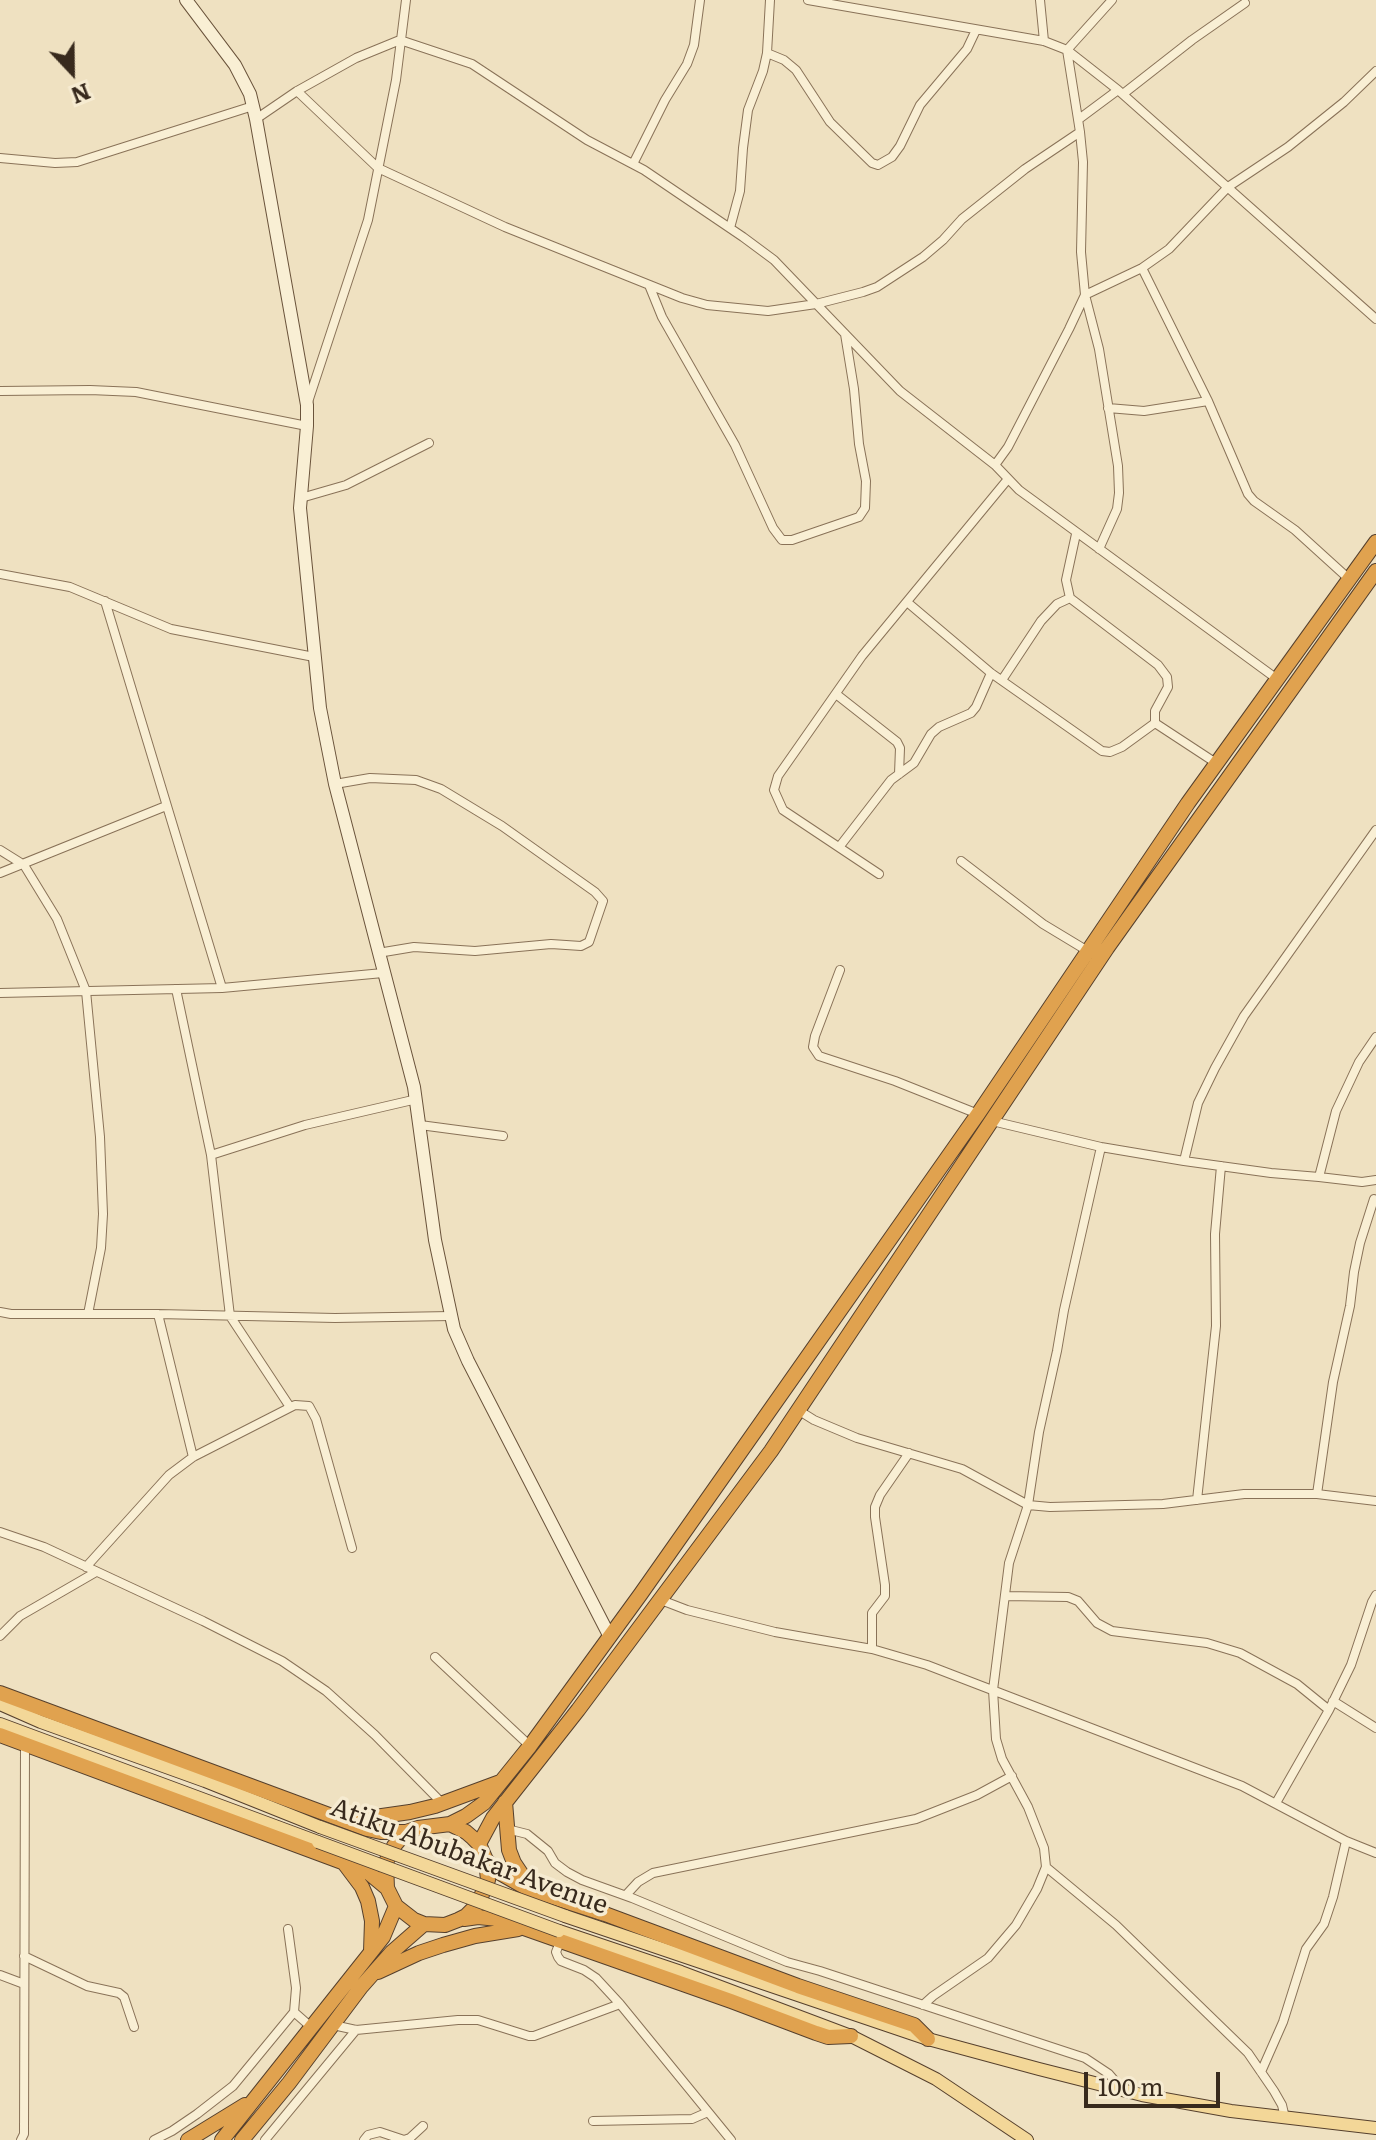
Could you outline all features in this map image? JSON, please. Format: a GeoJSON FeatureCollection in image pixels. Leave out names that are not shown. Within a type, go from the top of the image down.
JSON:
{"type":"FeatureCollection","features":[{"type":"Feature","properties":{"kind":"highway"},"geometry":{"type":"LineString","coordinates":[[479,1844],[505,1802],[718,1524],[798,1410],[1216,763],[1376,542]]}},
{"type":"Feature","properties":{"kind":"highway"},"geometry":{"type":"LineString","coordinates":[[1094,954],[1375,577]]}},
{"type":"Feature","properties":{"kind":"highway"},"geometry":{"type":"LineString","coordinates":[[0,1693],[346,1822],[381,1832],[406,1832],[450,1824],[475,1811],[530,1746],[985,1118]]}},
{"type":"Feature","properties":{"kind":"highway"},"geometry":{"type":"LineString","coordinates":[[0,1735],[369,1873],[387,1888],[404,1914],[424,1924],[445,1925],[473,1911],[483,1896],[488,1880],[486,1860],[479,1844],[466,1832],[450,1824]]}},
{"type":"Feature","properties":{"kind":"highway"},"geometry":{"type":"LineString","coordinates":[[346,1822],[442,1804],[500,1781]]}},
{"type":"Feature","properties":{"kind":"highway"},"geometry":{"type":"LineString","coordinates":[[505,1802],[509,1850],[532,1890]]}},
{"type":"Feature","properties":{"kind":"highway"},"geometry":{"type":"LineString","coordinates":[[387,1888],[386,1862],[406,1832]]}},
{"type":"Feature","properties":{"kind":"highway"},"geometry":{"type":"LineString","coordinates":[[486,1860],[510,1879],[532,1890],[914,2025],[928,2039]]}},
{"type":"Feature","properties":{"kind":"highway"},"geometry":{"type":"LineString","coordinates":[[344,1863],[362,1887],[368,1901],[372,1921],[371,1951]]}},
{"type":"Feature","properties":{"kind":"highway"},"geometry":{"type":"LineString","coordinates":[[222,2140],[387,1930],[396,1906]]}},
{"type":"Feature","properties":{"kind":"highway"},"geometry":{"type":"LineString","coordinates":[[458,1920],[489,1918],[559,1936],[816,2033],[828,2037],[851,2036]]}},
{"type":"Feature","properties":{"kind":"highway"},"geometry":{"type":"LineString","coordinates":[[242,2140],[371,1976],[392,1952],[424,1924]]}},
{"type":"Feature","properties":{"kind":"highway"},"geometry":{"type":"LineString","coordinates":[[371,1976],[443,1945],[475,1936],[523,1929]]}},
{"type":"Feature","properties":{"kind":"highway"},"geometry":{"type":"LineString","coordinates":[[188,2140],[255,2098]]}},
{"type":"Feature","properties":{"kind":"main road","name":"Atiku Abubakar Avenue"},"geometry":{"type":"LineString","coordinates":[[0,1704],[320,1827],[565,1916],[928,2039],[1122,2090],[1231,2111],[1376,2128]]}},
{"type":"Feature","properties":{"kind":"main road","name":"Atiku Abubakar Avenue"},"geometry":{"type":"LineString","coordinates":[[0,1724],[318,1842],[559,1936]]}},
{"type":"Feature","properties":{"kind":"main road"},"geometry":{"type":"LineString","coordinates":[[851,2036],[936,2079],[1027,2140]]}},
{"type":"Feature","properties":{"kind":"street"},"geometry":{"type":"LineString","coordinates":[[186,0],[235,65],[250,94],[254,113],[307,405],[300,508],[320,708],[335,784],[417,1099],[435,1240],[454,1329],[610,1637]]}},
{"type":"Feature","properties":{"kind":"street"},"geometry":{"type":"LineString","coordinates":[[307,405],[368,220],[396,80],[406,0]]}},
{"type":"Feature","properties":{"kind":"street"},"geometry":{"type":"LineString","coordinates":[[633,164],[687,64],[694,45],[700,0]]}},
{"type":"Feature","properties":{"kind":"street"},"geometry":{"type":"LineString","coordinates":[[730,228],[740,191],[748,110],[767,53],[770,0]]}},
{"type":"Feature","properties":{"kind":"street"},"geometry":{"type":"LineString","coordinates":[[808,0],[1044,41],[1067,50],[1120,92],[1376,319]]}},
{"type":"Feature","properties":{"kind":"street"},"geometry":{"type":"LineString","coordinates":[[1040,0],[1044,41]]}},
{"type":"Feature","properties":{"kind":"street"},"geometry":{"type":"LineString","coordinates":[[1067,50],[1112,0]]}},
{"type":"Feature","properties":{"kind":"street"},"geometry":{"type":"LineString","coordinates":[[1079,119],[1245,3]]}},
{"type":"Feature","properties":{"kind":"street"},"geometry":{"type":"LineString","coordinates":[[767,53],[784,60],[796,70],[830,122],[872,163],[878,165],[892,157],[900,146],[920,105],[967,49],[976,30]]}},
{"type":"Feature","properties":{"kind":"street"},"geometry":{"type":"LineString","coordinates":[[0,158],[77,162],[254,113],[356,58],[400,40],[472,64],[587,140],[633,164],[774,260],[900,391],[995,465],[1019,490],[1076,534],[1277,679]]}},
{"type":"Feature","properties":{"kind":"street"},"geometry":{"type":"LineString","coordinates":[[1067,50],[1083,162],[1081,252],[1085,295],[1099,349],[1118,466],[1117,509],[1099,549]]}},
{"type":"Feature","properties":{"kind":"street"},"geometry":{"type":"LineString","coordinates":[[995,465],[1008,447],[1085,295],[1142,268],[1169,249],[1228,187],[1321,122],[1376,71]]}},
{"type":"Feature","properties":{"kind":"street"},"geometry":{"type":"LineString","coordinates":[[297,91],[378,168],[505,227],[682,298],[707,305],[768,311],[816,304],[877,287],[933,248],[962,219],[1025,169],[1080,132]]}},
{"type":"Feature","properties":{"kind":"street"},"geometry":{"type":"LineString","coordinates":[[1142,268],[1208,401],[1248,494],[1295,530],[1349,579]]}},
{"type":"Feature","properties":{"kind":"street"},"geometry":{"type":"LineString","coordinates":[[649,285],[662,317],[735,445],[773,528],[782,540],[792,540],[859,517],[865,508],[866,481],[845,333]]}},
{"type":"Feature","properties":{"kind":"street"},"geometry":{"type":"LineString","coordinates":[[0,391],[136,392],[307,426]]}},
{"type":"Feature","properties":{"kind":"street"},"geometry":{"type":"LineString","coordinates":[[1108,408],[1144,411],[1208,401]]}},
{"type":"Feature","properties":{"kind":"street"},"geometry":{"type":"LineString","coordinates":[[301,498],[346,485],[429,443]]}},
{"type":"Feature","properties":{"kind":"street"},"geometry":{"type":"LineString","coordinates":[[879,874],[783,810],[774,790],[778,776],[862,656],[1008,479]]}},
{"type":"Feature","properties":{"kind":"street"},"geometry":{"type":"LineString","coordinates":[[1076,534],[1066,580],[1070,598],[1164,670],[1168,687],[1155,711],[1155,723]]}},
{"type":"Feature","properties":{"kind":"street"},"geometry":{"type":"LineString","coordinates":[[0,574],[70,587],[171,629],[314,657]]}},
{"type":"Feature","properties":{"kind":"street"},"geometry":{"type":"LineString","coordinates":[[1002,680],[1041,621],[1057,604],[1070,598]]}},
{"type":"Feature","properties":{"kind":"street"},"geometry":{"type":"LineString","coordinates":[[105,601],[222,988]]}},
{"type":"Feature","properties":{"kind":"street"},"geometry":{"type":"LineString","coordinates":[[907,602],[991,673],[1102,751],[1110,752],[1122,747],[1155,723]]}},
{"type":"Feature","properties":{"kind":"street"},"geometry":{"type":"LineString","coordinates":[[840,846],[891,780],[914,763],[931,734],[939,727],[971,713],[991,673]]}},
{"type":"Feature","properties":{"kind":"street"},"geometry":{"type":"LineString","coordinates":[[836,694],[897,742],[900,748],[899,774]]}},
{"type":"Feature","properties":{"kind":"street"},"geometry":{"type":"LineString","coordinates":[[1155,723],[1216,763]]}},
{"type":"Feature","properties":{"kind":"street"},"geometry":{"type":"LineString","coordinates":[[335,784],[370,778],[416,780],[441,789],[502,826],[595,892],[603,901],[589,942],[581,946],[551,944],[475,951],[414,947],[378,953]]}},
{"type":"Feature","properties":{"kind":"street"},"geometry":{"type":"LineString","coordinates":[[0,873],[166,806]]}},
{"type":"Feature","properties":{"kind":"street"},"geometry":{"type":"LineString","coordinates":[[1184,1161],[1198,1103],[1244,1016],[1376,830]]}},
{"type":"Feature","properties":{"kind":"street"},"geometry":{"type":"LineString","coordinates":[[0,850],[24,865],[57,919],[86,991],[100,1137],[103,1214],[101,1248],[88,1314]]}},
{"type":"Feature","properties":{"kind":"street"},"geometry":{"type":"LineString","coordinates":[[961,861],[1043,924],[1094,954]]}},
{"type":"Feature","properties":{"kind":"street"},"geometry":{"type":"LineString","coordinates":[[840,970],[815,1036],[813,1047],[819,1056],[895,1081],[985,1118],[1101,1147],[1271,1173],[1362,1182],[1376,1180]]}},
{"type":"Feature","properties":{"kind":"street"},"geometry":{"type":"LineString","coordinates":[[0,993],[222,988],[383,973]]}},
{"type":"Feature","properties":{"kind":"street"},"geometry":{"type":"LineString","coordinates":[[176,989],[211,1155],[230,1316],[290,1407]]}},
{"type":"Feature","properties":{"kind":"street"},"geometry":{"type":"LineString","coordinates":[[1319,1177],[1336,1111],[1359,1062],[1376,1037]]}},
{"type":"Feature","properties":{"kind":"street"},"geometry":{"type":"LineString","coordinates":[[211,1155],[305,1125],[417,1099]]}},
{"type":"Feature","properties":{"kind":"street"},"geometry":{"type":"LineString","coordinates":[[420,1125],[503,1136]]}},
{"type":"Feature","properties":{"kind":"street"},"geometry":{"type":"LineString","coordinates":[[923,2005],[988,1958],[1016,1925],[1046,1867],[1044,1848],[1028,1807],[1002,1759],[996,1739],[993,1690],[1009,1563],[1028,1505],[1039,1432],[1101,1147]]}},
{"type":"Feature","properties":{"kind":"street"},"geometry":{"type":"LineString","coordinates":[[1197,1500],[1216,1326],[1215,1234],[1221,1166]]}},
{"type":"Feature","properties":{"kind":"street"},"geometry":{"type":"LineString","coordinates":[[1317,1494],[1333,1382],[1350,1306],[1354,1272],[1375,1200],[1362,1182]]}},
{"type":"Feature","properties":{"kind":"street"},"geometry":{"type":"LineString","coordinates":[[0,1312],[335,1318],[451,1316]]}},
{"type":"Feature","properties":{"kind":"street"},"geometry":{"type":"LineString","coordinates":[[158,1314],[193,1457]]}},
{"type":"Feature","properties":{"kind":"street"},"geometry":{"type":"LineString","coordinates":[[86,1567],[169,1475],[193,1457],[295,1405],[309,1406],[316,1419],[352,1548]]}},
{"type":"Feature","properties":{"kind":"street"},"geometry":{"type":"LineString","coordinates":[[798,1410],[857,1438],[962,1469],[1028,1505],[1149,1504],[1244,1494],[1317,1494],[1376,1501]]}},
{"type":"Feature","properties":{"kind":"street"},"geometry":{"type":"LineString","coordinates":[[872,1649],[872,1613],[885,1596],[875,1507],[909,1453]]}},
{"type":"Feature","properties":{"kind":"street"},"geometry":{"type":"LineString","coordinates":[[0,1532],[44,1547],[282,1661],[326,1691],[442,1804]]}},
{"type":"Feature","properties":{"kind":"street"},"geometry":{"type":"LineString","coordinates":[[0,1636],[20,1616],[96,1572]]}},
{"type":"Feature","properties":{"kind":"street"},"geometry":{"type":"LineString","coordinates":[[1276,1803],[1351,1665],[1376,1595]]}},
{"type":"Feature","properties":{"kind":"street"},"geometry":{"type":"LineString","coordinates":[[1005,1596],[1068,1597],[1078,1601],[1097,1623],[1112,1631],[1207,1643],[1240,1653],[1331,1706],[1376,1728]]}},
{"type":"Feature","properties":{"kind":"street"},"geometry":{"type":"LineString","coordinates":[[661,1600],[687,1610],[775,1632],[872,1649],[927,1665],[1242,1786],[1346,1841],[1376,1853]]}},
{"type":"Feature","properties":{"kind":"street"},"geometry":{"type":"LineString","coordinates":[[435,1657],[530,1746]]}},
{"type":"Feature","properties":{"kind":"street"},"geometry":{"type":"LineString","coordinates":[[21,2140],[24,2134],[25,1745]]}},
{"type":"Feature","properties":{"kind":"street"},"geometry":{"type":"LineString","coordinates":[[626,1895],[638,1882],[653,1873],[916,1819],[977,1795],[1012,1776]]}},
{"type":"Feature","properties":{"kind":"street"},"geometry":{"type":"LineString","coordinates":[[507,1829],[527,1834],[539,1842],[555,1863],[567,1872],[787,1962],[1085,2058],[1109,2074],[1122,2090]]}},
{"type":"Feature","properties":{"kind":"street"},"geometry":{"type":"LineString","coordinates":[[1261,2072],[1283,2022],[1306,1949],[1324,1924],[1346,1841]]}},
{"type":"Feature","properties":{"kind":"street"},"geometry":{"type":"LineString","coordinates":[[1046,1867],[1116,1925],[1248,2053],[1282,2105],[1285,2118]]}},
{"type":"Feature","properties":{"kind":"street"},"geometry":{"type":"LineString","coordinates":[[154,2140],[197,2114],[233,2086],[294,2012],[296,1988],[288,1929]]}},
{"type":"Feature","properties":{"kind":"street"},"geometry":{"type":"LineString","coordinates":[[559,1936],[556,1952],[561,1961],[596,1978],[731,2140]]}},
{"type":"Feature","properties":{"kind":"street"},"geometry":{"type":"LineString","coordinates":[[24,1956],[87,1986],[119,1993],[124,1997],[134,2027]]}},
{"type":"Feature","properties":{"kind":"street"},"geometry":{"type":"LineString","coordinates":[[0,1975],[24,1984]]}},
{"type":"Feature","properties":{"kind":"street"},"geometry":{"type":"LineString","coordinates":[[333,2025],[356,2030],[478,2020],[534,2036],[620,2004]]}},
{"type":"Feature","properties":{"kind":"street"},"geometry":{"type":"LineString","coordinates":[[294,2012],[311,2027]]}},
{"type":"Feature","properties":{"kind":"street"},"geometry":{"type":"LineString","coordinates":[[265,2140],[356,2030]]}},
{"type":"Feature","properties":{"kind":"street"},"geometry":{"type":"LineString","coordinates":[[593,2121],[692,2119],[708,2112]]}},
{"type":"Feature","properties":{"kind":"street"},"geometry":{"type":"LineString","coordinates":[[364,2140],[374,2132],[404,2140],[423,2126]]}}]}
